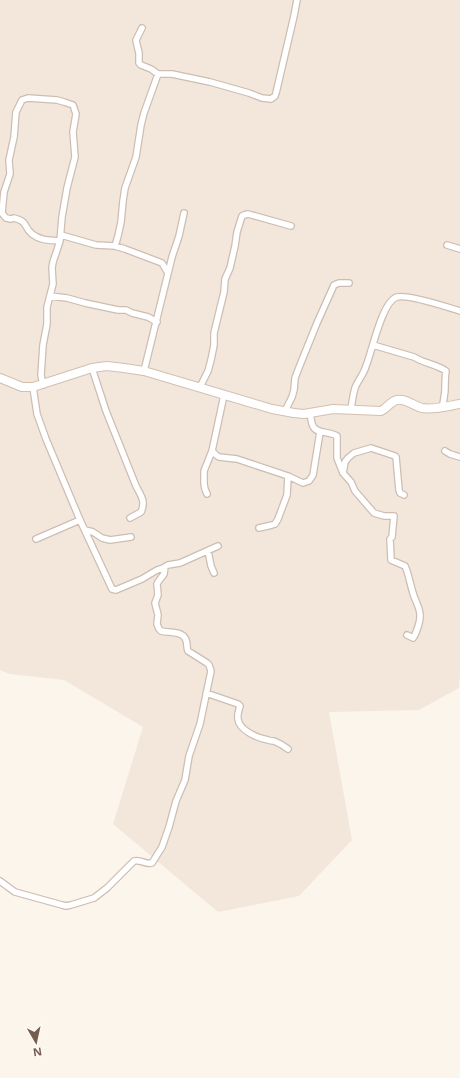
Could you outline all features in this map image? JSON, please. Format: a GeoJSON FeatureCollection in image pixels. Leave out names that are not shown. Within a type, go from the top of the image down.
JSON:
{"type":"FeatureCollection","features":[{"type":"Feature","properties":{"kind":"street"},"geometry":{"type":"LineString","coordinates":[[142,28],[136,40],[139,53],[139,63],[141,65],[158,74],[172,74],[221,85],[268,99],[273,98],[276,93],[294,16],[296,0]]}},
{"type":"Feature","properties":{"kind":"street"},"geometry":{"type":"LineString","coordinates":[[115,246],[121,222],[125,188],[136,157],[144,113],[158,74]]}},
{"type":"Feature","properties":{"kind":"street"},"geometry":{"type":"LineString","coordinates":[[43,385],[41,375],[43,345],[47,324],[47,307],[53,284],[53,262],[60,238],[60,228],[67,188],[75,157],[73,132],[76,114],[73,105],[57,100],[28,98],[22,100],[16,112],[14,137],[9,160],[10,174],[2,192],[3,216],[11,219],[20,219],[32,234],[43,240],[60,238],[96,245],[115,246],[159,262],[168,273]]}},
{"type":"Feature","properties":{"kind":"street"},"geometry":{"type":"LineString","coordinates":[[144,371],[184,213]]}},
{"type":"Feature","properties":{"kind":"street"},"geometry":{"type":"LineString","coordinates":[[200,388],[210,366],[214,345],[214,330],[224,292],[225,279],[230,268],[237,232],[242,216],[248,214],[291,226]]}},
{"type":"Feature","properties":{"kind":"street"},"geometry":{"type":"LineString","coordinates":[[447,245],[460,249]]}},
{"type":"Feature","properties":{"kind":"street"},"geometry":{"type":"LineString","coordinates":[[285,411],[292,397],[295,378],[330,291],[334,285],[339,283],[349,283]]}},
{"type":"Feature","properties":{"kind":"street"},"geometry":{"type":"LineString","coordinates":[[50,296],[68,298],[83,303],[118,310],[126,310],[148,317],[157,322]]}},
{"type":"Feature","properties":{"kind":"street"},"geometry":{"type":"LineString","coordinates":[[351,409],[355,387],[366,368],[378,325],[389,303],[396,297],[403,297],[417,299],[460,311]]}},
{"type":"Feature","properties":{"kind":"street"},"geometry":{"type":"LineString","coordinates":[[373,345],[414,357],[446,371],[443,406]]}},
{"type":"Feature","properties":{"kind":"street"},"geometry":{"type":"LineString","coordinates":[[0,378],[22,387],[33,388],[92,368],[107,366],[124,368],[144,371],[272,409],[304,414],[333,409],[381,411],[393,402],[401,400],[421,408],[435,408],[460,404]]}},
{"type":"Feature","properties":{"kind":"street"},"geometry":{"type":"LineString","coordinates":[[92,368],[106,411],[144,504],[141,512],[130,518]]}},
{"type":"Feature","properties":{"kind":"street"},"geometry":{"type":"LineString","coordinates":[[33,388],[37,414],[80,520],[112,589],[116,590],[142,579],[154,571],[170,564],[180,563],[218,546]]}},
{"type":"Feature","properties":{"kind":"street"},"geometry":{"type":"LineString","coordinates":[[207,494],[204,484],[204,471],[212,451],[224,395]]}},
{"type":"Feature","properties":{"kind":"street"},"geometry":{"type":"LineString","coordinates":[[310,413],[313,427],[320,432],[329,432],[337,436],[338,458],[343,473],[374,514],[394,516],[392,537],[390,539],[391,560],[405,566],[408,572],[420,618],[416,634],[413,638],[407,635]]}},
{"type":"Feature","properties":{"kind":"street"},"geometry":{"type":"LineString","coordinates":[[212,451],[219,457],[237,459],[306,482],[312,478],[320,432]]}},
{"type":"Feature","properties":{"kind":"street"},"geometry":{"type":"LineString","coordinates":[[343,473],[345,462],[354,453],[372,448],[392,455],[396,457],[399,490],[404,495]]}},
{"type":"Feature","properties":{"kind":"street"},"geometry":{"type":"LineString","coordinates":[[445,451],[460,457]]}},
{"type":"Feature","properties":{"kind":"street"},"geometry":{"type":"LineString","coordinates":[[259,528],[275,524],[278,519],[287,495],[288,476]]}},
{"type":"Feature","properties":{"kind":"street"},"geometry":{"type":"LineString","coordinates":[[36,539],[80,520]]}},
{"type":"Feature","properties":{"kind":"street"},"geometry":{"type":"LineString","coordinates":[[85,530],[94,532],[107,540],[131,537]]}},
{"type":"Feature","properties":{"kind":"street"},"geometry":{"type":"LineString","coordinates":[[208,551],[214,573]]}},
{"type":"Feature","properties":{"kind":"street"},"geometry":{"type":"LineString","coordinates":[[0,881],[15,892],[66,906],[94,898],[107,888],[134,861],[140,860],[147,864],[152,863],[162,847],[176,801],[185,780],[189,756],[200,724],[211,675],[209,665],[188,651],[186,639],[182,635],[161,631],[158,627],[158,615],[155,603],[158,595],[157,584],[164,574],[165,567]]}},
{"type":"Feature","properties":{"kind":"street"},"geometry":{"type":"LineString","coordinates":[[206,693],[238,704],[240,706],[238,720],[244,729],[255,736],[274,741],[288,749]]}},
{"type":"Feature","properties":{"kind":"shaded area"},"geometry":{"type":"Polygon","coordinates":[[[0,0],[460,0],[459,688],[419,710],[329,712],[352,840],[299,896],[218,912],[113,824],[143,727],[64,680],[10,674],[0,670],[0,0]]]}}]}
